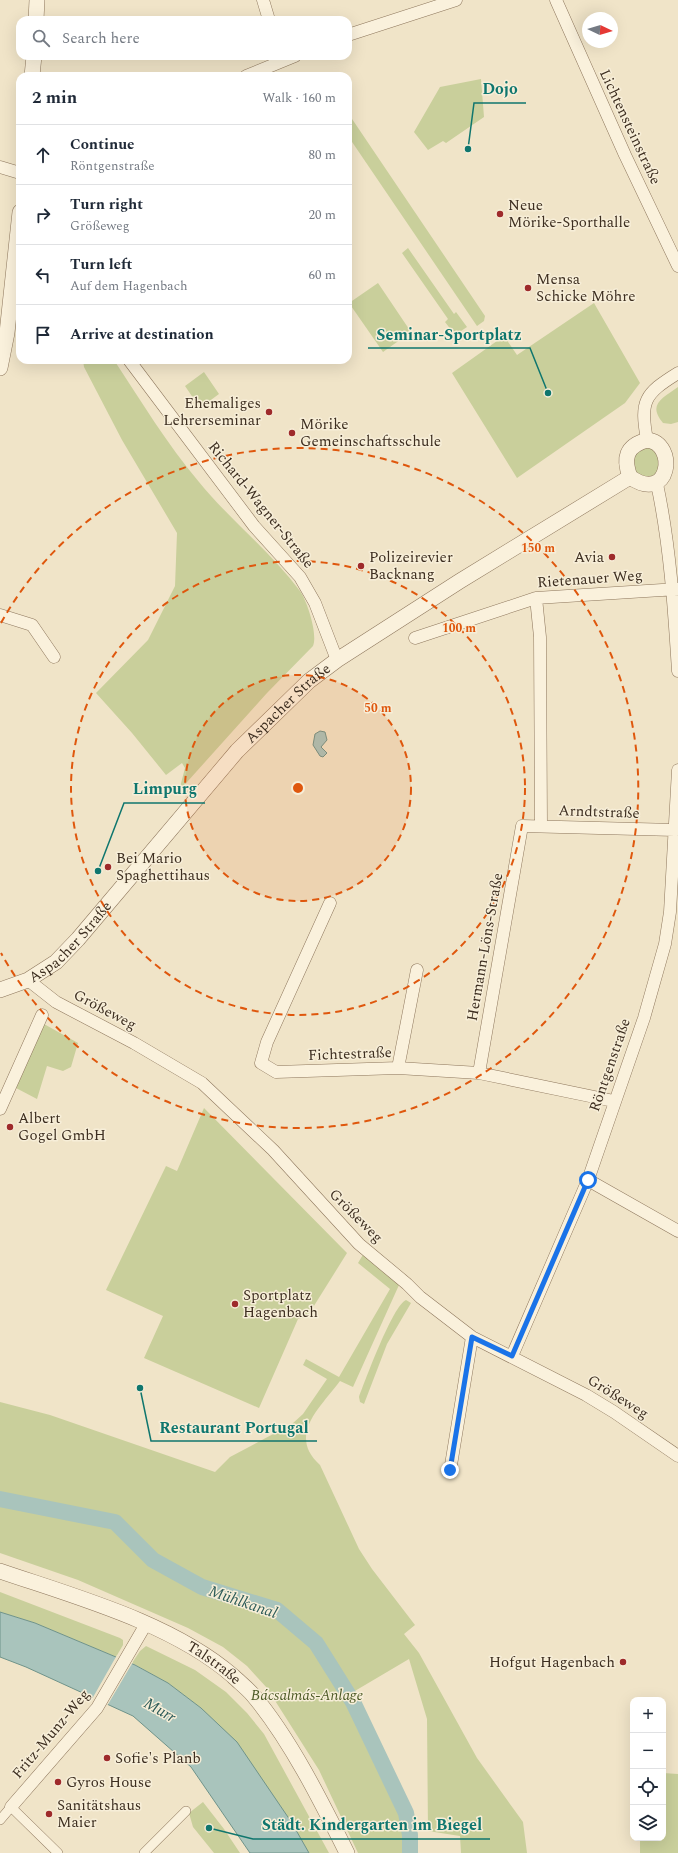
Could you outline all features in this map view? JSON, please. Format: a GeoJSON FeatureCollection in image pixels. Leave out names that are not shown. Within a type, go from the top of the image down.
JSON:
{"type":"FeatureCollection","features":[{"type":"Feature","properties":{"kind":"street"},"geometry":{"type":"LineString","coordinates":[[36,16],[37,0]]}},
{"type":"Feature","properties":{"kind":"street"},"geometry":{"type":"LineString","coordinates":[[263,0],[268,16]]}},
{"type":"Feature","properties":{"kind":"street"},"geometry":{"type":"LineString","coordinates":[[352,33],[426,5],[456,0]]}},
{"type":"Feature","properties":{"kind":"street","name":"Lichtensteinstraße"},"geometry":{"type":"LineString","coordinates":[[556,0],[625,155],[678,266]]}},
{"type":"Feature","properties":{"kind":"street"},"geometry":{"type":"LineString","coordinates":[[32,72],[34,60]]}},
{"type":"Feature","properties":{"kind":"street"},"geometry":{"type":"LineString","coordinates":[[254,72],[279,60]]}},
{"type":"Feature","properties":{"kind":"street"},"geometry":{"type":"LineString","coordinates":[[0,167],[16,172]]}},
{"type":"Feature","properties":{"kind":"street"},"geometry":{"type":"LineString","coordinates":[[0,368],[7,333],[16,249]]}},
{"type":"Feature","properties":{"kind":"street","name":"Richard-Wagner-Straße"},"geometry":{"type":"LineString","coordinates":[[132,364],[209,469],[254,526],[300,577],[315,603],[337,660]]}},
{"type":"Feature","properties":{"kind":"street"},"geometry":{"type":"LineString","coordinates":[[647,440],[643,412],[646,401],[659,385],[678,373]]}},
{"type":"Feature","properties":{"kind":"street"},"geometry":{"type":"LineString","coordinates":[[653,440],[674,451],[668,473],[657,484],[642,484],[630,477],[626,467],[626,458],[630,449],[638,443],[653,440]]}},
{"type":"Feature","properties":{"kind":"street","name":"Aspacher Straße"},"geometry":{"type":"LineString","coordinates":[[0,990],[28,980],[56,962],[78,939],[237,751],[303,686],[337,660],[460,581],[630,477]]}},
{"type":"Feature","properties":{"kind":"street"},"geometry":{"type":"LineString","coordinates":[[657,484],[675,589],[678,671]]}},
{"type":"Feature","properties":{"kind":"street","name":"Rietenauer Weg"},"geometry":{"type":"LineString","coordinates":[[415,638],[536,598],[675,589]]}},
{"type":"Feature","properties":{"kind":"street"},"geometry":{"type":"LineString","coordinates":[[536,598],[540,637],[541,826]]}},
{"type":"Feature","properties":{"kind":"street"},"geometry":{"type":"LineString","coordinates":[[0,615],[32,625],[54,657]]}},
{"type":"Feature","properties":{"kind":"street","name":"Röntgenstraße"},"geometry":{"type":"LineString","coordinates":[[512,1356],[588,1180],[614,1101],[644,1018],[674,913],[675,830],[678,770]]}},
{"type":"Feature","properties":{"kind":"street","name":"Arndtstraße"},"geometry":{"type":"LineString","coordinates":[[522,826],[675,830]]}},
{"type":"Feature","properties":{"kind":"street","name":"Hermann-Löns-Straße"},"geometry":{"type":"LineString","coordinates":[[479,1073],[522,826]]}},
{"type":"Feature","properties":{"kind":"street","name":"Fichtestraße"},"geometry":{"type":"LineString","coordinates":[[330,903],[269,1035],[261,1064],[276,1072],[398,1068],[479,1073],[614,1101]]}},
{"type":"Feature","properties":{"kind":"street"},"geometry":{"type":"LineString","coordinates":[[398,1068],[417,970]]}},
{"type":"Feature","properties":{"kind":"street","name":"Größeweg"},"geometry":{"type":"LineString","coordinates":[[28,980],[56,1002],[146,1050],[202,1083],[273,1150],[359,1244],[407,1284],[420,1297],[472,1337],[512,1356],[614,1412],[678,1456]]}},
{"type":"Feature","properties":{"kind":"street"},"geometry":{"type":"LineString","coordinates":[[0,1109],[42,1016]]}},
{"type":"Feature","properties":{"kind":"street"},"geometry":{"type":"LineString","coordinates":[[588,1180],[678,1231]]}},
{"type":"Feature","properties":{"kind":"street"},"geometry":{"type":"LineString","coordinates":[[450,1470],[472,1337]]}},
{"type":"Feature","properties":{"kind":"street","name":"Talstraße"},"geometry":{"type":"LineString","coordinates":[[0,1571],[146,1624],[187,1643],[215,1661],[252,1694],[283,1736],[347,1853]]}},
{"type":"Feature","properties":{"kind":"street","name":"Fritz-Munz-Weg"},"geometry":{"type":"LineString","coordinates":[[0,1820],[99,1704],[146,1624]]}},
{"type":"Feature","properties":{"kind":"street"},"geometry":{"type":"LineString","coordinates":[[10,1807],[58,1853]]}},
{"type":"Feature","properties":{"kind":"street"},"geometry":{"type":"LineString","coordinates":[[144,1853],[186,1811]]}},
{"type":"Feature","properties":{"kind":"green space"},"geometry":{"type":"Polygon","coordinates":[[[481,79],[484,117],[446,143],[443,141],[428,150],[414,132],[440,87],[481,79]]]}},
{"type":"Feature","properties":{"kind":"green space"},"geometry":{"type":"Polygon","coordinates":[[[352,119],[485,316],[484,321],[477,326],[352,142],[352,119]]]}},
{"type":"Feature","properties":{"kind":"green space"},"geometry":{"type":"Polygon","coordinates":[[[408,248],[454,314],[456,312],[467,327],[455,335],[445,322],[448,319],[402,253],[408,248]]]}},
{"type":"Feature","properties":{"kind":"green space"},"geometry":{"type":"Polygon","coordinates":[[[378,283],[411,332],[383,352],[352,307],[352,301],[378,283]]]}},
{"type":"Feature","properties":{"kind":"green space"},"geometry":{"type":"Polygon","coordinates":[[[594,303],[640,383],[625,403],[517,478],[452,373],[504,336],[517,355],[594,303]]]}},
{"type":"Feature","properties":{"kind":"green space"},"geometry":{"type":"Polygon","coordinates":[[[84,364],[117,364],[187,468],[211,496],[276,562],[300,591],[309,610],[313,626],[313,646],[267,693],[179,791],[185,768],[182,763],[166,775],[132,733],[96,693],[148,640],[175,586],[177,533],[122,440],[84,364]]]}},
{"type":"Feature","properties":{"kind":"green space"},"geometry":{"type":"Polygon","coordinates":[[[204,372],[219,394],[200,408],[185,386],[204,372]]]}},
{"type":"Feature","properties":{"kind":"green space"},"geometry":{"type":"Polygon","coordinates":[[[678,387],[678,422],[671,424],[663,423],[656,411],[657,406],[662,398],[678,387]]]}},
{"type":"Feature","properties":{"kind":"green space"},"geometry":{"type":"Polygon","coordinates":[[[646,446],[657,449],[663,471],[647,479],[635,472],[634,459],[635,454],[646,446]]]}},
{"type":"Feature","properties":{"kind":"green space"},"geometry":{"type":"Polygon","coordinates":[[[44,1024],[78,1043],[71,1067],[63,1071],[47,1066],[37,1099],[16,1088],[44,1024]]]}},
{"type":"Feature","properties":{"kind":"green space"},"geometry":{"type":"Polygon","coordinates":[[[204,1108],[347,1253],[307,1317],[298,1319],[259,1408],[144,1358],[163,1316],[106,1290],[166,1166],[177,1171],[204,1108]]]}},
{"type":"Feature","properties":{"kind":"green space","name":"Bácsalmás-Anlage"},"geometry":{"type":"Polygon","coordinates":[[[364,1253],[399,1285],[353,1387],[340,1381],[310,1422],[306,1443],[311,1454],[320,1465],[359,1549],[372,1569],[415,1625],[404,1634],[419,1653],[477,1758],[523,1822],[527,1853],[461,1853],[460,1836],[428,1831],[427,1719],[409,1659],[343,1698],[404,1826],[407,1843],[406,1853],[358,1853],[319,1770],[267,1688],[247,1666],[223,1647],[188,1628],[78,1580],[0,1553],[0,1402],[50,1415],[215,1472],[230,1457],[292,1424],[303,1414],[327,1379],[303,1365],[306,1359],[339,1377],[390,1289],[358,1263],[364,1253]]]}},
{"type":"Feature","properties":{"kind":"green space"},"geometry":{"type":"Polygon","coordinates":[[[406,1300],[411,1303],[387,1344],[364,1404],[360,1402],[359,1397],[373,1361],[394,1315],[400,1305],[406,1300]]]}},
{"type":"Feature","properties":{"kind":"green space"},"geometry":{"type":"Polygon","coordinates":[[[0,1592],[120,1638],[123,1640],[123,1645],[116,1657],[35,1623],[0,1612],[0,1592]]]}},
{"type":"Feature","properties":{"kind":"green space"},"geometry":{"type":"Polygon","coordinates":[[[146,1646],[195,1670],[226,1692],[247,1713],[264,1734],[329,1853],[309,1853],[201,1708],[168,1683],[132,1663],[140,1651],[146,1646]]]}},
{"type":"Feature","properties":{"kind":"green space"},"geometry":{"type":"Polygon","coordinates":[[[666,1773],[678,1774],[678,1853],[640,1853],[640,1841],[666,1841],[666,1773]]]}},
{"type":"Feature","properties":{"kind":"green space"},"geometry":{"type":"Polygon","coordinates":[[[203,1802],[240,1853],[214,1853],[193,1827],[189,1813],[203,1802]]]}},
{"type":"Feature","properties":{"kind":"water"},"geometry":{"type":"Polygon","coordinates":[[[320,731],[325,732],[327,740],[321,747],[327,753],[323,757],[320,756],[313,745],[315,734],[320,731]]]}},
{"type":"Feature","properties":{"kind":"water","name":"Murr"},"geometry":{"type":"Polygon","coordinates":[[[0,1612],[35,1623],[135,1665],[168,1683],[201,1708],[237,1742],[292,1823],[309,1853],[250,1853],[191,1767],[133,1716],[26,1667],[0,1657],[0,1612]]]}},
{"type":"Feature","properties":{"kind":"pier"},"geometry":{"type":"Polygon","coordinates":[[[117,1655],[133,1662],[107,1706],[92,1699],[117,1655]]]}},
{"type":"Feature","properties":{"kind":"waterway","name":"Mühlkanal"},"geometry":{"type":"LineString","coordinates":[[0,1499],[115,1522],[153,1560],[202,1587],[277,1610],[316,1643],[353,1702],[406,1813],[410,1835],[410,1853]]}},
{"type":"Feature","properties":{"kind":"place","name":"Dojo"},"geometry":{"type":"Point","coordinates":[468,149]}},
{"type":"Feature","properties":{"kind":"place","name":"Neue Mörike-Sporthalle"},"geometry":{"type":"Point","coordinates":[500,214]}},
{"type":"Feature","properties":{"kind":"place","name":"Mensa Schicke Möhre"},"geometry":{"type":"Point","coordinates":[528,288]}},
{"type":"Feature","properties":{"kind":"place","name":"Seminar-Sportplatz"},"geometry":{"type":"Point","coordinates":[548,393]}},
{"type":"Feature","properties":{"kind":"place","name":"Ehemaliges Lehrerseminar"},"geometry":{"type":"Point","coordinates":[269,412]}},
{"type":"Feature","properties":{"kind":"place","name":"Mörike Gemeinschaftsschule"},"geometry":{"type":"Point","coordinates":[292,433]}},
{"type":"Feature","properties":{"kind":"place","name":"Avia"},"geometry":{"type":"Point","coordinates":[612,557]}},
{"type":"Feature","properties":{"kind":"place","name":"Polizeirevier Backnang"},"geometry":{"type":"Point","coordinates":[361,566]}},
{"type":"Feature","properties":{"kind":"place","name":"Bei Mario Spaghettihaus"},"geometry":{"type":"Point","coordinates":[108,867]}},
{"type":"Feature","properties":{"kind":"place","name":"Limpurg"},"geometry":{"type":"Point","coordinates":[98,871]}},
{"type":"Feature","properties":{"kind":"place","name":"Albert Gogel GmbH"},"geometry":{"type":"Point","coordinates":[10,1127]}},
{"type":"Feature","properties":{"kind":"place","name":"Sportplatz Hagenbach"},"geometry":{"type":"Point","coordinates":[235,1304]}},
{"type":"Feature","properties":{"kind":"place","name":"Restaurant Portugal"},"geometry":{"type":"Point","coordinates":[140,1388]}},
{"type":"Feature","properties":{"kind":"place","name":"Hofgut Hagenbach"},"geometry":{"type":"Point","coordinates":[623,1662]}},
{"type":"Feature","properties":{"kind":"place","name":"Sofie's Planb"},"geometry":{"type":"Point","coordinates":[107,1758]}},
{"type":"Feature","properties":{"kind":"place","name":"Gyros House"},"geometry":{"type":"Point","coordinates":[58,1782]}},
{"type":"Feature","properties":{"kind":"place","name":"Sanitätshaus Maier"},"geometry":{"type":"Point","coordinates":[49,1814]}},
{"type":"Feature","properties":{"kind":"place","name":"Städt. Kindergarten im Biegel"},"geometry":{"type":"Point","coordinates":[209,1828]}},
{"type":"Feature","properties":{"kind":"route"},"geometry":{"type":"LineString","coordinates":[[450,1470],[472,1337],[512,1356],[588,1180]]}}]}
